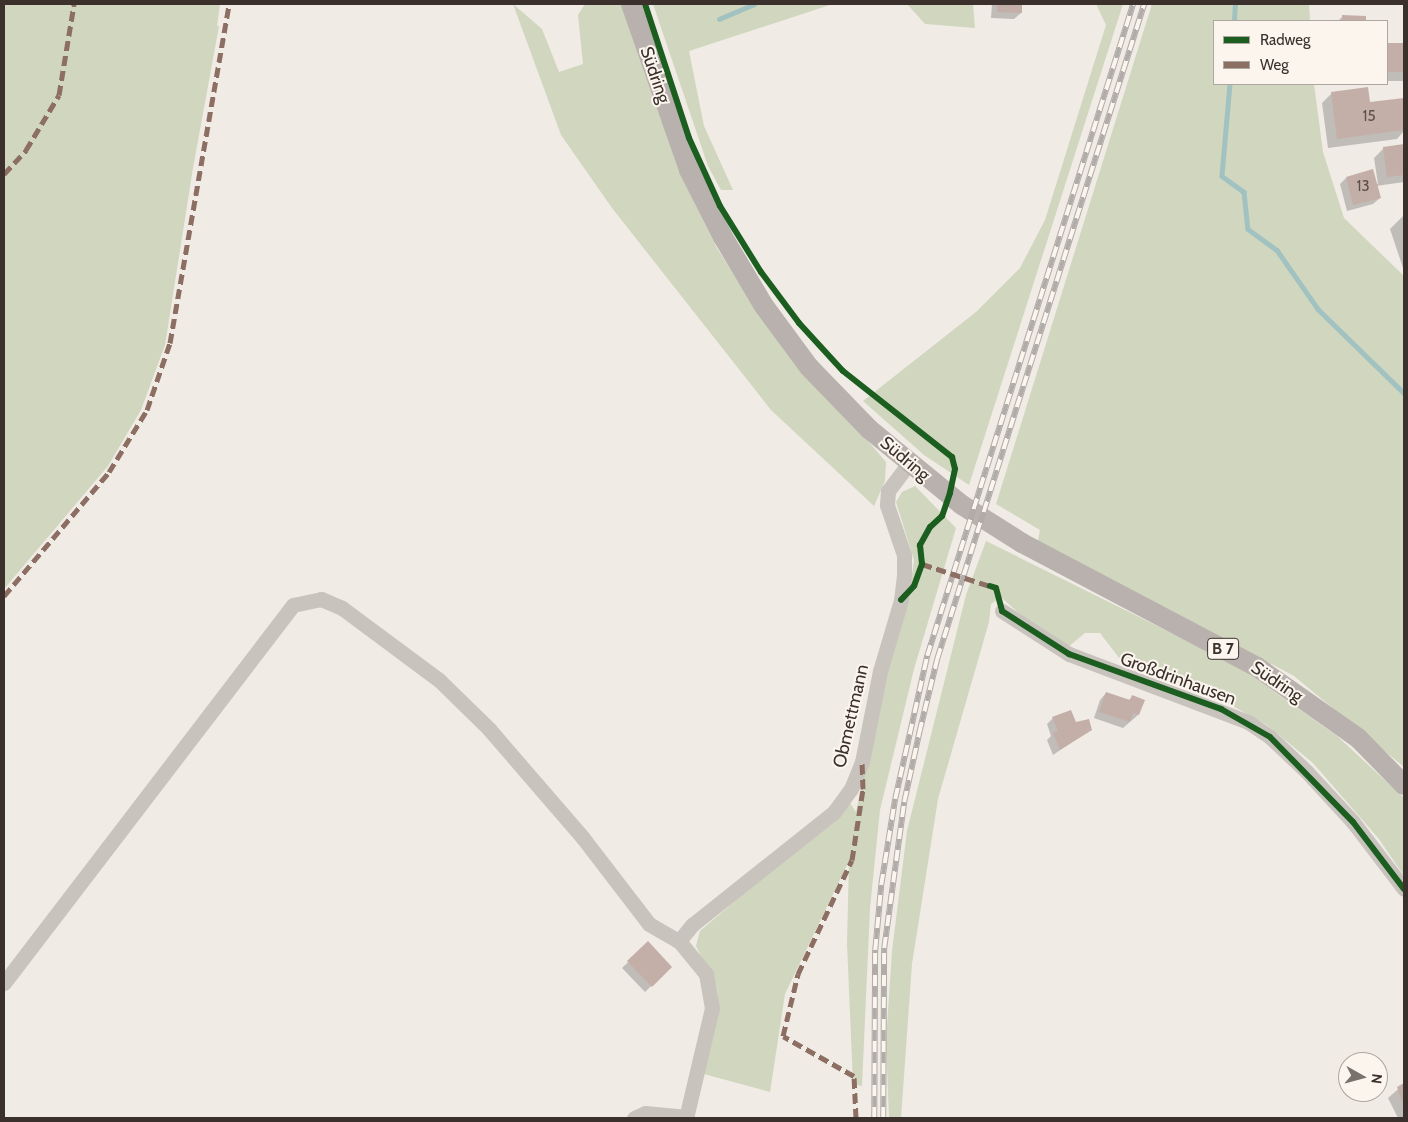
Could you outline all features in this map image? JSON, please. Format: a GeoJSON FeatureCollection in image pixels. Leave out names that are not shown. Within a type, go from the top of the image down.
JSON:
{"type":"FeatureCollection","features":[{"type":"Feature","properties":{"kind":"main road","name":"Südring"},"geometry":{"type":"LineString","coordinates":[[632,4],[689,170],[723,237],[764,306],[809,367],[869,429],[926,478],[1022,544],[1257,667],[1358,738],[1404,785]]}},
{"type":"Feature","properties":{"kind":"street","name":"Obmettmann"},"geometry":{"type":"LineString","coordinates":[[680,941],[692,925],[834,812],[851,789],[862,762],[880,671],[901,600],[904,555],[887,505],[888,491],[909,463]]}},
{"type":"Feature","properties":{"kind":"street"},"geometry":{"type":"LineString","coordinates":[[4,982],[294,605],[321,599],[342,608],[438,680],[489,730],[584,838],[649,924],[680,941],[706,974],[712,1008],[687,1117],[645,1113],[634,1118]]}},
{"type":"Feature","properties":{"kind":"street","name":"Großdrinhausen"},"geometry":{"type":"LineString","coordinates":[[1002,611],[1069,654],[1248,722],[1270,737],[1306,771],[1353,822],[1404,888]]}},
{"type":"Feature","properties":{"kind":"green space"},"geometry":{"type":"Polygon","coordinates":[[[4,4],[220,4],[217,26],[219,26],[193,168],[165,345],[141,410],[108,466],[4,589],[4,4]]]}},
{"type":"Feature","properties":{"kind":"green space"},"geometry":{"type":"Polygon","coordinates":[[[513,4],[542,29],[559,72],[583,64],[578,15],[585,4],[623,4],[679,171],[717,248],[760,316],[886,462],[885,481],[874,506],[771,410],[612,208],[561,135],[513,4]]]}},
{"type":"Feature","properties":{"kind":"green space"},"geometry":{"type":"Polygon","coordinates":[[[653,4],[833,4],[689,51],[704,126],[733,190],[721,190],[708,166],[653,4]]]}},
{"type":"Feature","properties":{"kind":"green space"},"geometry":{"type":"Polygon","coordinates":[[[907,4],[973,4],[975,28],[925,24],[907,4]]]}},
{"type":"Feature","properties":{"kind":"green space"},"geometry":{"type":"Polygon","coordinates":[[[1096,4],[1123,4],[969,485],[924,455],[863,401],[976,312],[1020,268],[1045,220],[1106,25],[1096,4]]]}},
{"type":"Feature","properties":{"kind":"green space"},"geometry":{"type":"Polygon","coordinates":[[[1152,4],[1309,4],[1310,20],[1213,20],[1213,85],[1314,85],[1323,152],[1344,218],[1404,276],[1404,767],[1294,676],[1038,541],[1040,530],[996,504],[1152,4]]]}},
{"type":"Feature","properties":{"kind":"green space"},"geometry":{"type":"Polygon","coordinates":[[[915,486],[956,528],[914,669],[880,810],[870,908],[862,1086],[853,1084],[847,944],[849,861],[785,994],[770,1092],[704,1074],[718,1017],[718,1000],[717,989],[696,946],[700,931],[850,803],[856,812],[888,664],[908,603],[914,560],[896,502],[902,492],[915,486]]]}},
{"type":"Feature","properties":{"kind":"green space"},"geometry":{"type":"Polygon","coordinates":[[[986,541],[1238,666],[1337,736],[1404,798],[1404,876],[1379,839],[1313,763],[1267,725],[1215,696],[1123,663],[1100,633],[1085,633],[1068,647],[1025,619],[1001,597],[991,604],[989,622],[938,799],[912,964],[901,1118],[889,1118],[886,1041],[892,951],[907,831],[966,595],[986,541]]]}},
{"type":"Feature","properties":{"kind":"building"},"geometry":{"type":"Polygon","coordinates":[[[997,4],[1022,4],[1022,13],[997,12],[997,4]]]}},
{"type":"Feature","properties":{"kind":"building"},"geometry":{"type":"Polygon","coordinates":[[[1342,15],[1366,16],[1366,20],[1342,20],[1342,15]]]}},
{"type":"Feature","properties":{"kind":"building"},"geometry":{"type":"Polygon","coordinates":[[[1388,43],[1404,43],[1404,72],[1388,72],[1388,43]]]}},
{"type":"Feature","properties":{"kind":"building"},"geometry":{"type":"Polygon","coordinates":[[[1368,87],[1370,102],[1404,98],[1404,130],[1337,139],[1331,92],[1368,87]]]}},
{"type":"Feature","properties":{"kind":"building"},"geometry":{"type":"Polygon","coordinates":[[[1404,144],[1404,175],[1387,177],[1383,147],[1404,144]]]}},
{"type":"Feature","properties":{"kind":"building"},"geometry":{"type":"Polygon","coordinates":[[[1373,169],[1381,198],[1353,205],[1346,177],[1373,169]]]}},
{"type":"Feature","properties":{"kind":"building"},"geometry":{"type":"Polygon","coordinates":[[[1106,692],[1130,700],[1132,695],[1145,700],[1139,715],[1133,713],[1130,722],[1099,712],[1106,692]]]}},
{"type":"Feature","properties":{"kind":"building"},"geometry":{"type":"Polygon","coordinates":[[[1071,710],[1076,722],[1089,719],[1092,730],[1060,750],[1053,733],[1058,731],[1052,717],[1071,710]]]}},
{"type":"Feature","properties":{"kind":"building"},"geometry":{"type":"Polygon","coordinates":[[[648,941],[672,967],[652,987],[627,961],[648,941]]]}},
{"type":"Feature","properties":{"kind":"building"},"geometry":{"type":"Polygon","coordinates":[[[1404,1083],[1404,1106],[1397,1087],[1404,1083]]]}},
{"type":"Feature","properties":{"kind":"waterway"},"geometry":{"type":"LineString","coordinates":[[719,19],[754,4]]}},
{"type":"Feature","properties":{"kind":"waterway"},"geometry":{"type":"LineString","coordinates":[[1234,20],[1235,4]]}},
{"type":"Feature","properties":{"kind":"waterway"},"geometry":{"type":"LineString","coordinates":[[1230,85],[1222,176],[1244,192],[1248,229],[1277,250],[1318,309],[1404,393]]}},
{"type":"Feature","properties":{"kind":"railway"},"geometry":{"type":"LineString","coordinates":[[874,1118],[875,950],[881,885],[895,799],[927,656],[1133,4]]}},
{"type":"Feature","properties":{"kind":"railway"},"geometry":{"type":"LineString","coordinates":[[883,1118],[884,948],[904,802],[919,733],[937,659],[1144,4]]}},
{"type":"Feature","properties":{"kind":"marked path"},"geometry":{"type":"LineString","coordinates":[[4,174],[26,150],[59,95],[74,4]]}},
{"type":"Feature","properties":{"kind":"marked path"},"geometry":{"type":"LineString","coordinates":[[4,596],[109,472],[147,410],[170,343],[229,4]]}},
{"type":"Feature","properties":{"kind":"marked path"},"geometry":{"type":"LineString","coordinates":[[922,564],[993,587]]}},
{"type":"Feature","properties":{"kind":"marked path"},"geometry":{"type":"LineString","coordinates":[[856,1118],[854,1076],[783,1036],[798,974],[852,860],[863,789],[862,762]]}},
{"type":"Feature","properties":{"kind":"cycle path"},"geometry":{"type":"LineString","coordinates":[[645,4],[689,138],[720,206],[761,272],[799,323],[843,371],[952,457],[955,469],[950,493],[942,516],[930,527],[920,545],[922,564],[914,586],[901,600]]}},
{"type":"Feature","properties":{"kind":"cycle path"},"geometry":{"type":"LineString","coordinates":[[990,586],[996,588],[1002,611],[1069,654],[1221,709],[1270,737],[1353,822],[1404,889]]}}]}
